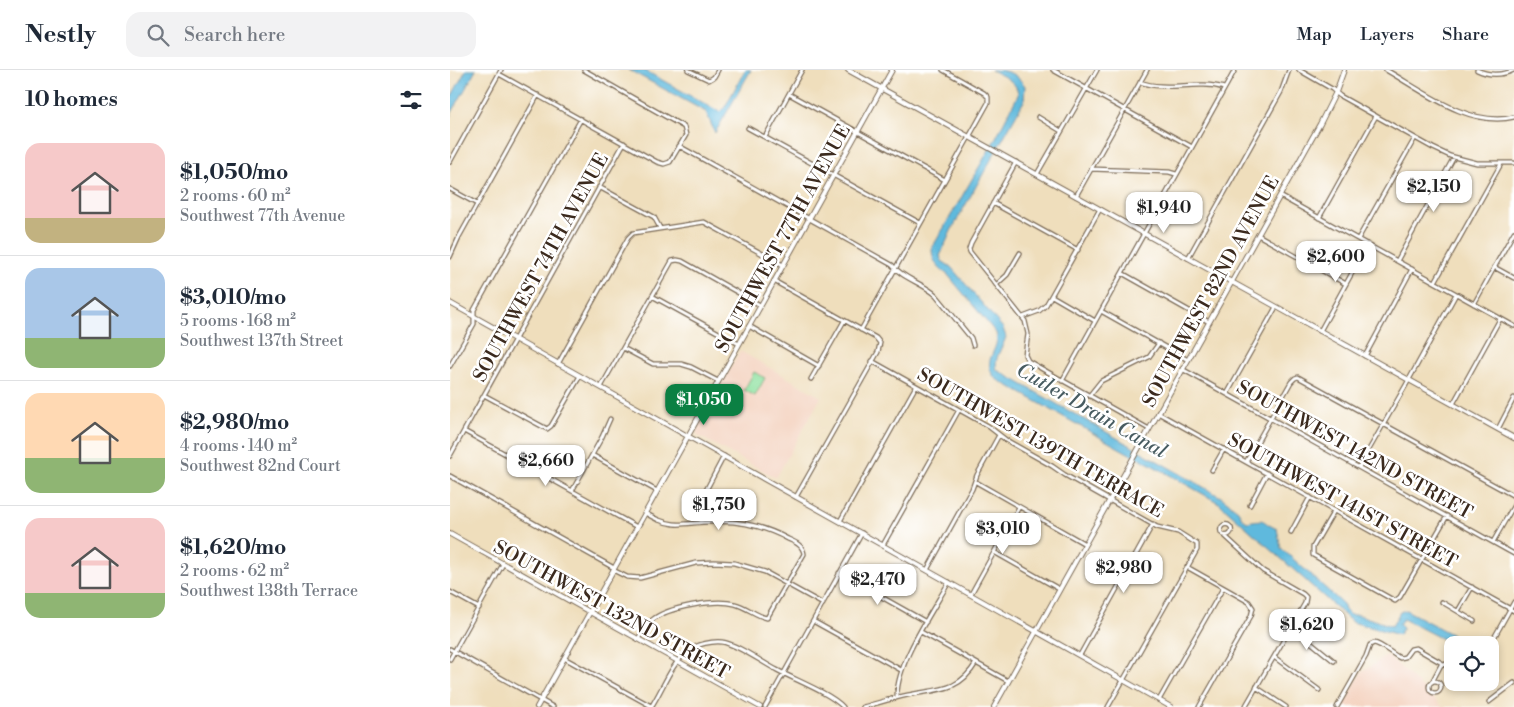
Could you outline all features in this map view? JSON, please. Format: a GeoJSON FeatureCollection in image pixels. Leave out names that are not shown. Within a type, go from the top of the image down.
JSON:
{"type":"FeatureCollection","features":[{"type":"Feature","properties":{"kind":"street"},"geometry":{"type":"LineString","coordinates":[[450,162],[500,72],[657,162],[667,164],[670,162],[685,136],[686,130],[681,124],[584,70]]}},
{"type":"Feature","properties":{"kind":"street"},"geometry":{"type":"LineString","coordinates":[[688,70],[704,79],[711,80],[718,70]]}},
{"type":"Feature","properties":{"kind":"street"},"geometry":{"type":"LineString","coordinates":[[765,137],[802,70]]}},
{"type":"Feature","properties":{"kind":"street"},"geometry":{"type":"LineString","coordinates":[[848,70],[1514,438]]}},
{"type":"Feature","properties":{"kind":"street","name":"SOUTHWEST 77TH AVENUE"},"geometry":{"type":"LineString","coordinates":[[537,707],[892,70]]}},
{"type":"Feature","properties":{"kind":"street"},"geometry":{"type":"LineString","coordinates":[[861,330],[988,100],[984,93],[945,70]]}},
{"type":"Feature","properties":{"kind":"street"},"geometry":{"type":"LineString","coordinates":[[1053,70],[1192,147]]}},
{"type":"Feature","properties":{"kind":"street"},"geometry":{"type":"LineString","coordinates":[[1037,174],[1097,70]]}},
{"type":"Feature","properties":{"kind":"street"},"geometry":{"type":"LineString","coordinates":[[1076,196],[1147,70]]}},
{"type":"Feature","properties":{"kind":"street"},"geometry":{"type":"LineString","coordinates":[[1062,381],[1235,70]]}},
{"type":"Feature","properties":{"kind":"street"},"geometry":{"type":"LineString","coordinates":[[1188,258],[1281,92],[1289,70]]}},
{"type":"Feature","properties":{"kind":"street"},"geometry":{"type":"LineString","coordinates":[[1299,70],[1438,151],[1477,163],[1514,163]]}},
{"type":"Feature","properties":{"kind":"street","name":"SOUTHWEST 82ND AVENUE"},"geometry":{"type":"LineString","coordinates":[[994,707],[1280,196],[1336,92],[1344,70]]}},
{"type":"Feature","properties":{"kind":"street"},"geometry":{"type":"LineString","coordinates":[[1386,70],[1467,115],[1488,119],[1514,117]]}},
{"type":"Feature","properties":{"kind":"street"},"geometry":{"type":"LineString","coordinates":[[1477,70],[1493,75],[1514,70]]}},
{"type":"Feature","properties":{"kind":"street"},"geometry":{"type":"LineString","coordinates":[[1140,82],[1152,85],[1209,85],[1224,88]]}},
{"type":"Feature","properties":{"kind":"street"},"geometry":{"type":"LineString","coordinates":[[789,94],[945,180]]}},
{"type":"Feature","properties":{"kind":"street"},"geometry":{"type":"LineString","coordinates":[[450,257],[452,247],[538,95]]}},
{"type":"Feature","properties":{"kind":"street"},"geometry":{"type":"LineString","coordinates":[[1319,218],[1376,116]]}},
{"type":"Feature","properties":{"kind":"street"},"geometry":{"type":"LineString","coordinates":[[1038,118],[1061,130]]}},
{"type":"Feature","properties":{"kind":"street"},"geometry":{"type":"LineString","coordinates":[[450,366],[454,355],[474,324],[474,310],[581,119]]}},
{"type":"Feature","properties":{"kind":"street"},"geometry":{"type":"LineString","coordinates":[[748,128],[920,224]]}},
{"type":"Feature","properties":{"kind":"street"},"geometry":{"type":"LineString","coordinates":[[1358,239],[1415,138]]}},
{"type":"Feature","properties":{"kind":"street","name":"SOUTHWEST 74TH AVENUE"},"geometry":{"type":"LineString","coordinates":[[450,456],[452,449],[464,431],[624,143]]}},
{"type":"Feature","properties":{"kind":"street"},"geometry":{"type":"LineString","coordinates":[[679,146],[892,265],[898,272],[933,293],[971,338],[973,345]]}},
{"type":"Feature","properties":{"kind":"street"},"geometry":{"type":"LineString","coordinates":[[1397,260],[1454,157]]}},
{"type":"Feature","properties":{"kind":"street"},"geometry":{"type":"LineString","coordinates":[[1016,162],[969,250],[1023,317],[1028,334],[1026,358],[1029,362],[1149,430]]}},
{"type":"Feature","properties":{"kind":"street"},"geometry":{"type":"LineString","coordinates":[[1435,282],[1501,164]]}},
{"type":"Feature","properties":{"kind":"street"},"geometry":{"type":"LineString","coordinates":[[1091,169],[1176,174]]}},
{"type":"Feature","properties":{"kind":"street"},"geometry":{"type":"LineString","coordinates":[[600,187],[654,217],[660,228]]}},
{"type":"Feature","properties":{"kind":"street"},"geometry":{"type":"LineString","coordinates":[[450,189],[477,204]]}},
{"type":"Feature","properties":{"kind":"street"},"geometry":{"type":"LineString","coordinates":[[1280,196],[1514,326]]}},
{"type":"Feature","properties":{"kind":"street"},"geometry":{"type":"LineString","coordinates":[[993,202],[1078,250]]}},
{"type":"Feature","properties":{"kind":"street"},"geometry":{"type":"LineString","coordinates":[[1023,317],[1042,309],[1052,296],[1100,209]]}},
{"type":"Feature","properties":{"kind":"street"},"geometry":{"type":"LineString","coordinates":[[558,364],[630,234],[698,221],[705,222],[783,265]]}},
{"type":"Feature","properties":{"kind":"street"},"geometry":{"type":"LineString","coordinates":[[1474,304],[1514,232]]}},
{"type":"Feature","properties":{"kind":"street"},"geometry":{"type":"LineString","coordinates":[[1258,235],[1346,284]]}},
{"type":"Feature","properties":{"kind":"street"},"geometry":{"type":"LineString","coordinates":[[1320,331],[1368,244]]}},
{"type":"Feature","properties":{"kind":"street"},"geometry":{"type":"LineString","coordinates":[[996,285],[1007,276],[1020,253]]}},
{"type":"Feature","properties":{"kind":"street"},"geometry":{"type":"LineString","coordinates":[[601,387],[674,260],[685,263],[760,305]]}},
{"type":"Feature","properties":{"kind":"street"},"geometry":{"type":"LineString","coordinates":[[1494,267],[1514,278]]}},
{"type":"Feature","properties":{"kind":"street"},"geometry":{"type":"LineString","coordinates":[[1365,356],[1412,269]]}},
{"type":"Feature","properties":{"kind":"street"},"geometry":{"type":"LineString","coordinates":[[1122,273],[1209,322]]}},
{"type":"Feature","properties":{"kind":"street"},"geometry":{"type":"LineString","coordinates":[[774,281],[879,342],[879,350],[796,497]]}},
{"type":"Feature","properties":{"kind":"street"},"geometry":{"type":"LineString","coordinates":[[1359,468],[1456,294]]}},
{"type":"Feature","properties":{"kind":"street"},"geometry":{"type":"LineString","coordinates":[[652,296],[739,344]]}},
{"type":"Feature","properties":{"kind":"street"},"geometry":{"type":"LineString","coordinates":[[1052,296],[1095,321]]}},
{"type":"Feature","properties":{"kind":"street"},"geometry":{"type":"LineString","coordinates":[[450,303],[1036,630],[1159,700],[1166,706],[1171,707]]}},
{"type":"Feature","properties":{"kind":"street"},"geometry":{"type":"LineString","coordinates":[[1227,394],[1276,306]]}},
{"type":"Feature","properties":{"kind":"street"},"geometry":{"type":"LineString","coordinates":[[1101,311],[1188,360]]}},
{"type":"Feature","properties":{"kind":"street"},"geometry":{"type":"LineString","coordinates":[[1453,404],[1500,318]]}},
{"type":"Feature","properties":{"kind":"street"},"geometry":{"type":"LineString","coordinates":[[811,379],[844,321]]}},
{"type":"Feature","properties":{"kind":"street"},"geometry":{"type":"LineString","coordinates":[[748,326],[819,366]]}},
{"type":"Feature","properties":{"kind":"street"},"geometry":{"type":"LineString","coordinates":[[1089,396],[1101,381],[1149,357],[1159,343]]}},
{"type":"Feature","properties":{"kind":"street"},"geometry":{"type":"LineString","coordinates":[[623,348],[653,364],[681,364],[718,381]]}},
{"type":"Feature","properties":{"kind":"street","name":"SOUTHWEST 139TH TERRACE"},"geometry":{"type":"LineString","coordinates":[[872,362],[988,426],[999,435],[1109,500],[1160,528],[1178,532],[1193,540],[1197,544],[1196,550],[1186,567]]}},
{"type":"Feature","properties":{"kind":"street","name":"SOUTHWEST 142ND STREET"},"geometry":{"type":"LineString","coordinates":[[1182,369],[1514,554]]}},
{"type":"Feature","properties":{"kind":"street"},"geometry":{"type":"LineString","coordinates":[[484,395],[547,429],[551,426],[580,376]]}},
{"type":"Feature","properties":{"kind":"street"},"geometry":{"type":"LineString","coordinates":[[1246,462],[1291,382],[1296,377],[1302,378],[1514,496]]}},
{"type":"Feature","properties":{"kind":"street"},"geometry":{"type":"LineString","coordinates":[[840,521],[916,386]]}},
{"type":"Feature","properties":{"kind":"street"},"geometry":{"type":"LineString","coordinates":[[1498,429],[1514,398]]}},
{"type":"Feature","properties":{"kind":"street"},"geometry":{"type":"LineString","coordinates":[[884,545],[959,410]]}},
{"type":"Feature","properties":{"kind":"street","name":"SOUTHWEST 141ST STREET"},"geometry":{"type":"LineString","coordinates":[[1158,413],[1512,610]]}},
{"type":"Feature","properties":{"kind":"street"},"geometry":{"type":"LineString","coordinates":[[572,491],[610,419]]}},
{"type":"Feature","properties":{"kind":"street"},"geometry":{"type":"LineString","coordinates":[[464,431],[637,527]]}},
{"type":"Feature","properties":{"kind":"street"},"geometry":{"type":"LineString","coordinates":[[927,570],[976,482],[977,474],[999,435]]}},
{"type":"Feature","properties":{"kind":"street"},"geometry":{"type":"LineString","coordinates":[[1212,470],[1224,449]]}},
{"type":"Feature","properties":{"kind":"street"},"geometry":{"type":"LineString","coordinates":[[592,454],[657,491]]}},
{"type":"Feature","properties":{"kind":"street"},"geometry":{"type":"LineString","coordinates":[[701,522],[704,494],[724,456]]}},
{"type":"Feature","properties":{"kind":"street"},"geometry":{"type":"LineString","coordinates":[[1250,505],[1267,473]]}},
{"type":"Feature","properties":{"kind":"street"},"geometry":{"type":"LineString","coordinates":[[450,476],[627,577],[636,579],[696,563],[724,562],[754,568],[788,584],[822,604]]}},
{"type":"Feature","properties":{"kind":"street"},"geometry":{"type":"LineString","coordinates":[[976,482],[1085,544]]}},
{"type":"Feature","properties":{"kind":"street"},"geometry":{"type":"LineString","coordinates":[[1291,532],[1310,497]]}},
{"type":"Feature","properties":{"kind":"street"},"geometry":{"type":"LineString","coordinates":[[1493,542],[1514,505]]}},
{"type":"Feature","properties":{"kind":"street"},"geometry":{"type":"LineString","coordinates":[[971,594],[1019,507]]}},
{"type":"Feature","properties":{"kind":"street"},"geometry":{"type":"LineString","coordinates":[[1334,511],[1312,554],[1391,600],[1396,601],[1447,516]]}},
{"type":"Feature","properties":{"kind":"street"},"geometry":{"type":"LineString","coordinates":[[638,639],[647,625],[657,616],[705,603],[736,604],[768,618],[804,555],[804,550],[798,544],[756,527],[725,522],[674,524],[660,521],[644,513]]}},
{"type":"Feature","properties":{"kind":"street"},"geometry":{"type":"LineString","coordinates":[[1080,655],[1153,524]]}},
{"type":"Feature","properties":{"kind":"street"},"geometry":{"type":"LineString","coordinates":[[765,707],[862,533]]}},
{"type":"Feature","properties":{"kind":"street","name":"SOUTHWEST 132ND STREET"},"geometry":{"type":"LineString","coordinates":[[450,534],[760,707]]}},
{"type":"Feature","properties":{"kind":"street"},"geometry":{"type":"LineString","coordinates":[[1225,536],[1263,571],[1305,596],[1305,602],[1245,707]]}},
{"type":"Feature","properties":{"kind":"street"},"geometry":{"type":"LineString","coordinates":[[994,552],[1059,589]]}},
{"type":"Feature","properties":{"kind":"street"},"geometry":{"type":"LineString","coordinates":[[450,659],[503,564]]}},
{"type":"Feature","properties":{"kind":"street"},"geometry":{"type":"LineString","coordinates":[[1108,707],[1186,567],[1249,602],[1253,608],[1251,616],[1199,707]]}},
{"type":"Feature","properties":{"kind":"street"},"geometry":{"type":"LineString","coordinates":[[840,573],[926,622]]}},
{"type":"Feature","properties":{"kind":"street"},"geometry":{"type":"LineString","coordinates":[[897,697],[901,670],[949,582]]}},
{"type":"Feature","properties":{"kind":"street"},"geometry":{"type":"LineString","coordinates":[[1458,611],[1472,587]]}},
{"type":"Feature","properties":{"kind":"street"},"geometry":{"type":"LineString","coordinates":[[1159,700],[1223,588]]}},
{"type":"Feature","properties":{"kind":"street"},"geometry":{"type":"LineString","coordinates":[[450,592],[478,608]]}},
{"type":"Feature","properties":{"kind":"street"},"geometry":{"type":"LineString","coordinates":[[1442,602],[1474,620]]}},
{"type":"Feature","properties":{"kind":"street"},"geometry":{"type":"LineString","coordinates":[[1496,636],[1512,610],[1514,602]]}},
{"type":"Feature","properties":{"kind":"street"},"geometry":{"type":"LineString","coordinates":[[813,621],[901,670]]}},
{"type":"Feature","properties":{"kind":"street"},"geometry":{"type":"LineString","coordinates":[[1291,626],[1334,661]]}},
{"type":"Feature","properties":{"kind":"street"},"geometry":{"type":"LineString","coordinates":[[921,632],[1008,681]]}},
{"type":"Feature","properties":{"kind":"street"},"geometry":{"type":"LineString","coordinates":[[564,658],[651,707],[678,662],[690,650],[704,644],[718,642],[729,644],[843,707]]}},
{"type":"Feature","properties":{"kind":"street"},"geometry":{"type":"LineString","coordinates":[[1337,707],[1372,643],[1377,643],[1400,658],[1405,657],[1411,649],[1416,648],[1442,663],[1436,674],[1435,682]]}},
{"type":"Feature","properties":{"kind":"street"},"geometry":{"type":"LineString","coordinates":[[450,649],[553,707]]}},
{"type":"Feature","properties":{"kind":"street"},"geometry":{"type":"LineString","coordinates":[[1274,656],[1319,690]]}},
{"type":"Feature","properties":{"kind":"street"},"geometry":{"type":"LineString","coordinates":[[863,707],[897,697],[952,686],[964,678],[976,663]]}},
{"type":"Feature","properties":{"kind":"street"},"geometry":{"type":"LineString","coordinates":[[1489,702],[1514,683]]}},
{"type":"Feature","properties":{"kind":"street"},"geometry":{"type":"LineString","coordinates":[[1256,687],[1286,707]]}},
{"type":"Feature","properties":{"kind":"shaded area"},"geometry":{"type":"Polygon","coordinates":[[[740,351],[821,397],[776,478],[697,435],[696,430],[740,351]]]}},
{"type":"Feature","properties":{"kind":"shaded area"},"geometry":{"type":"Polygon","coordinates":[[[1387,655],[1443,707],[1341,707],[1361,673],[1387,655]]]}},
{"type":"Feature","properties":{"kind":"green space"},"geometry":{"type":"Polygon","coordinates":[[[754,372],[765,378],[755,396],[744,390],[754,372]]]}},
{"type":"Feature","properties":{"kind":"water"},"geometry":{"type":"Polygon","coordinates":[[[466,70],[476,70],[450,116],[450,99],[466,70]]]}},
{"type":"Feature","properties":{"kind":"water"},"geometry":{"type":"Polygon","coordinates":[[[629,70],[644,70],[720,112],[725,107],[745,70],[751,70],[715,133],[706,112],[629,70]]]}},
{"type":"Feature","properties":{"kind":"water"},"geometry":{"type":"Polygon","coordinates":[[[991,70],[1015,75],[1025,86],[1024,101],[951,231],[940,256],[942,261],[951,267],[1003,328],[1006,337],[997,357],[997,370],[1221,497],[1238,510],[1242,518],[1247,522],[1261,520],[1277,529],[1281,548],[1343,604],[1345,610],[1350,615],[1359,615],[1392,626],[1400,612],[1406,610],[1454,636],[1444,636],[1444,640],[1403,619],[1399,624],[1403,628],[1399,635],[1352,622],[1219,503],[996,379],[991,372],[990,361],[996,345],[996,333],[948,275],[936,264],[932,248],[993,143],[1018,95],[1015,86],[991,70]]]}},
{"type":"Feature","properties":{"kind":"water label","name":"Cutler Drain Canal"},"geometry":{"type":"Point","coordinates":[1092,410]}}]}
